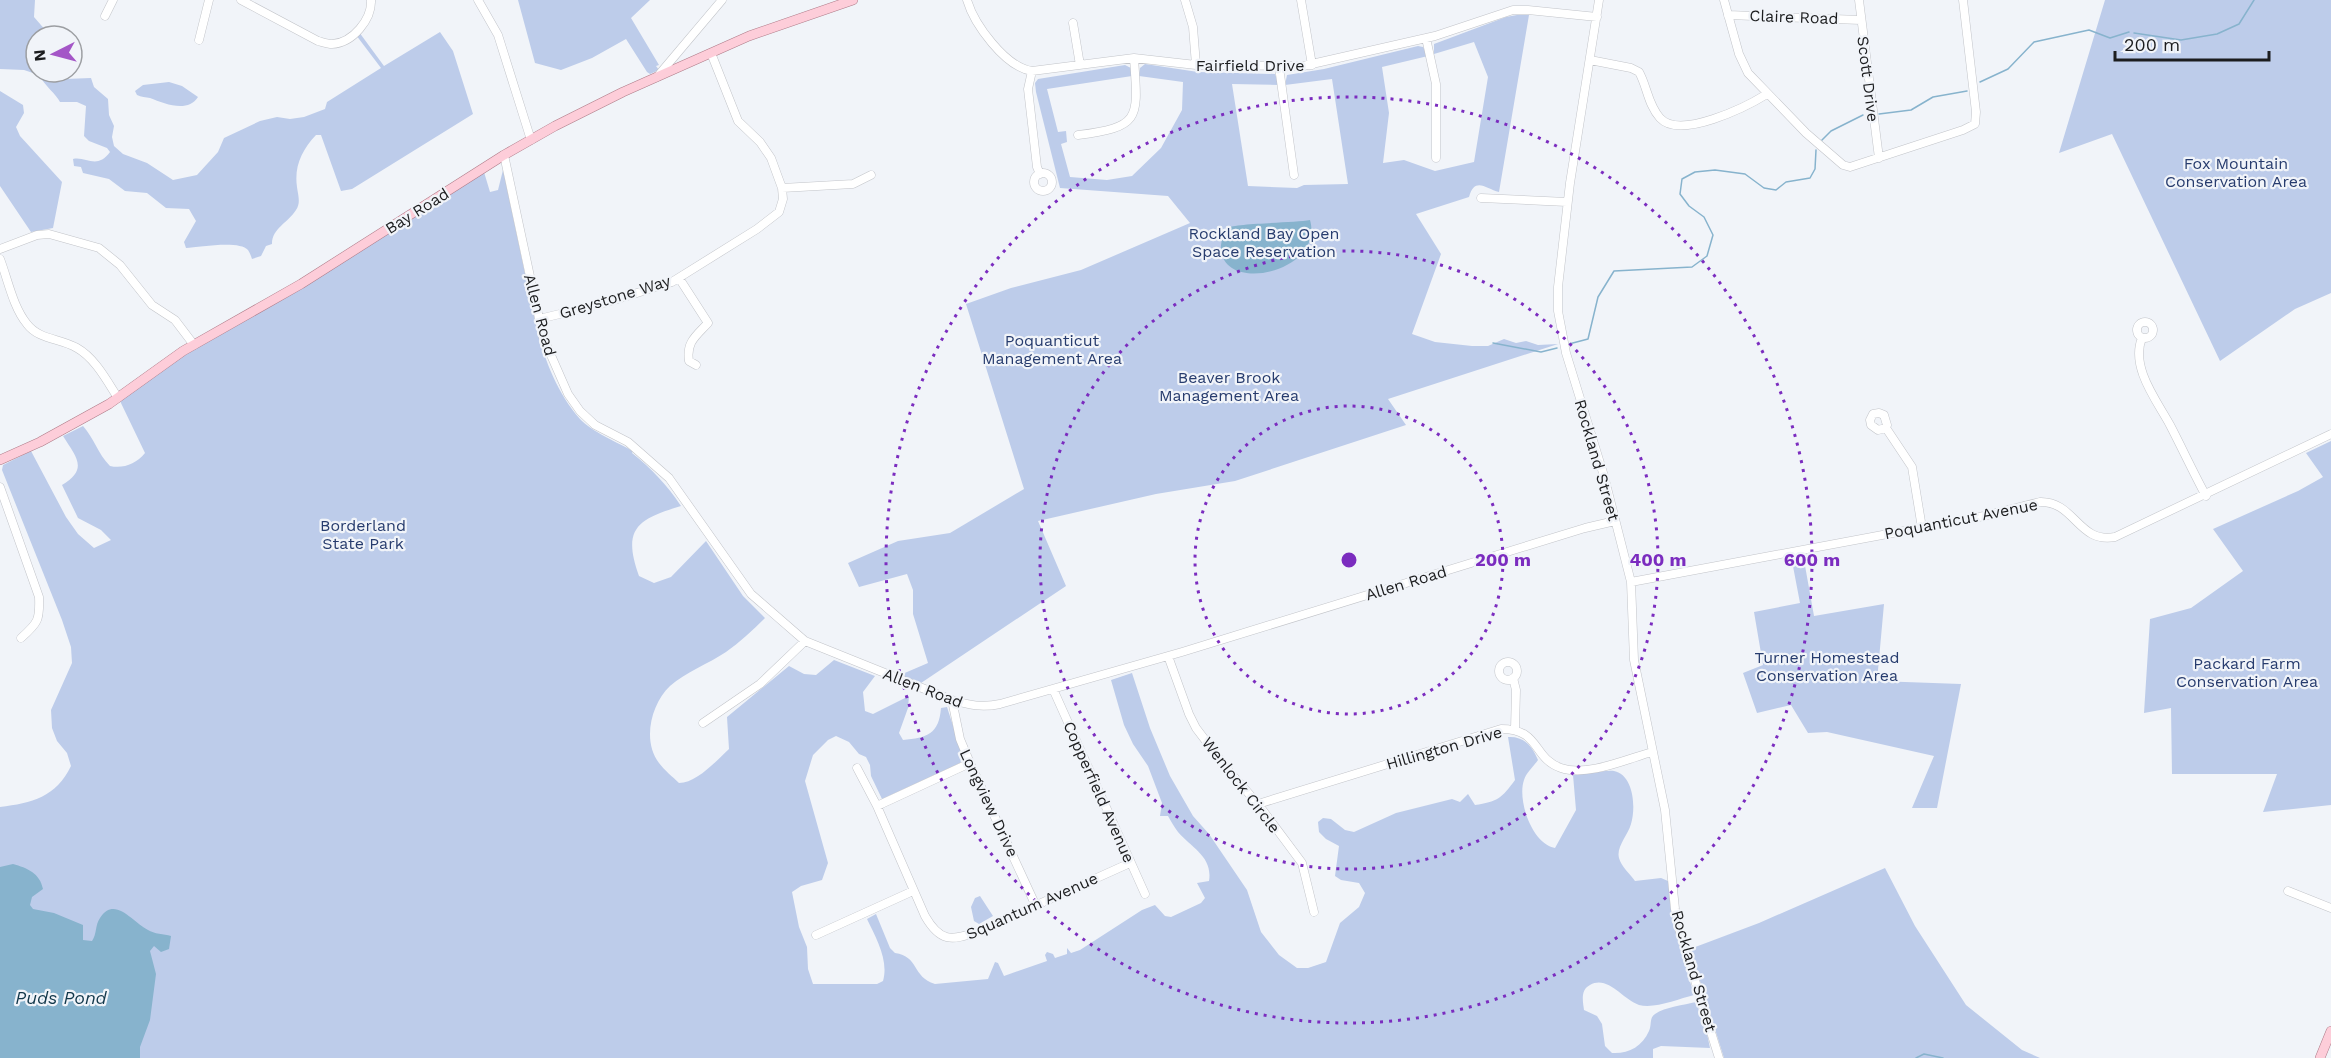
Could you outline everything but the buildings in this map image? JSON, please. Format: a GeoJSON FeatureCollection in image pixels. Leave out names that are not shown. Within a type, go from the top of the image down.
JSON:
{"type":"FeatureCollection","features":[{"type":"Feature","properties":{"kind":"main road","name":"Bay Road"},"geometry":{"type":"LineString","coordinates":[[0,460],[70,426],[118,398],[194,345],[322,271],[504,155],[601,102],[711,52],[779,25],[853,0]]}},
{"type":"Feature","properties":{"kind":"main road"},"geometry":{"type":"LineString","coordinates":[[2320,1058],[2331,1031]]}},
{"type":"Feature","properties":{"kind":"street"},"geometry":{"type":"LineString","coordinates":[[105,16],[113,0]]}},
{"type":"Feature","properties":{"kind":"street"},"geometry":{"type":"LineString","coordinates":[[199,40],[208,0]]}},
{"type":"Feature","properties":{"kind":"street"},"geometry":{"type":"LineString","coordinates":[[241,0],[318,41],[332,44],[344,41],[363,24],[371,12],[370,0]]}},
{"type":"Feature","properties":{"kind":"street"},"geometry":{"type":"LineString","coordinates":[[478,0],[498,35],[531,140]]}},
{"type":"Feature","properties":{"kind":"street"},"geometry":{"type":"LineString","coordinates":[[656,78],[722,0]]}},
{"type":"Feature","properties":{"kind":"street"},"geometry":{"type":"LineString","coordinates":[[967,0],[978,23],[1003,55],[1017,66],[1032,71],[1028,89],[1037,167],[1040,174]]}},
{"type":"Feature","properties":{"kind":"street"},"geometry":{"type":"LineString","coordinates":[[1185,0],[1193,27],[1196,65]]}},
{"type":"Feature","properties":{"kind":"street"},"geometry":{"type":"LineString","coordinates":[[1301,0],[1312,65]]}},
{"type":"Feature","properties":{"kind":"street","name":"Rockland Street"},"geometry":{"type":"LineString","coordinates":[[1599,0],[1568,202],[1558,295],[1559,320],[1572,375],[1604,476],[1631,582],[1634,660],[1665,810],[1675,909],[1719,1058]]}},
{"type":"Feature","properties":{"kind":"street"},"geometry":{"type":"LineString","coordinates":[[1724,0],[1739,54],[1748,73],[1767,94],[1843,165],[1850,167],[1975,124],[1976,112],[1963,0]]}},
{"type":"Feature","properties":{"kind":"street","name":"Scott Drive"},"geometry":{"type":"LineString","coordinates":[[1859,0],[1879,158]]}},
{"type":"Feature","properties":{"kind":"street","name":"Fairfield Drive"},"geometry":{"type":"LineString","coordinates":[[1032,71],[1134,58],[1196,65],[1278,67],[1312,65],[1426,38],[1513,10],[1528,9],[1597,17]]}},
{"type":"Feature","properties":{"kind":"street","name":"Claire Road"},"geometry":{"type":"LineString","coordinates":[[1728,15],[1861,20]]}},
{"type":"Feature","properties":{"kind":"street"},"geometry":{"type":"LineString","coordinates":[[1073,23],[1080,65]]}},
{"type":"Feature","properties":{"kind":"street"},"geometry":{"type":"LineString","coordinates":[[1426,38],[1436,84],[1436,158]]}},
{"type":"Feature","properties":{"kind":"street"},"geometry":{"type":"LineString","coordinates":[[711,52],[738,122],[760,142],[771,158],[782,188],[853,184],[871,175]]}},
{"type":"Feature","properties":{"kind":"street"},"geometry":{"type":"LineString","coordinates":[[1078,135],[1118,128],[1132,117],[1137,100],[1134,58]]}},
{"type":"Feature","properties":{"kind":"street"},"geometry":{"type":"LineString","coordinates":[[1590,60],[1631,68],[1639,72],[1651,103],[1660,118],[1675,126],[1684,127],[1723,114],[1752,103],[1767,94]]}},
{"type":"Feature","properties":{"kind":"street"},"geometry":{"type":"LineString","coordinates":[[1278,67],[1294,175]]}},
{"type":"Feature","properties":{"kind":"street","name":"Allen Road"},"geometry":{"type":"LineString","coordinates":[[504,155],[539,319],[549,354],[568,394],[580,411],[595,424],[628,442],[669,478],[751,594],[805,641],[951,700],[983,707],[1053,689],[1585,528],[1615,521]]}},
{"type":"Feature","properties":{"kind":"street","name":"Greystone Way"},"geometry":{"type":"LineString","coordinates":[[539,319],[604,303],[655,288],[679,278],[773,219],[782,207],[782,188]]}},
{"type":"Feature","properties":{"kind":"street"},"geometry":{"type":"LineString","coordinates":[[1481,198],[1568,202]]}},
{"type":"Feature","properties":{"kind":"street"},"geometry":{"type":"LineString","coordinates":[[0,249],[37,235],[49,234],[99,248],[120,265],[152,305],[174,320],[194,345]]}},
{"type":"Feature","properties":{"kind":"street"},"geometry":{"type":"LineString","coordinates":[[0,259],[20,314],[27,325],[42,336],[67,343],[86,354],[118,398]]}},
{"type":"Feature","properties":{"kind":"street"},"geometry":{"type":"LineString","coordinates":[[679,278],[708,323],[695,335],[687,349],[689,361],[696,365]]}},
{"type":"Feature","properties":{"kind":"street"},"geometry":{"type":"LineString","coordinates":[[2142,338],[2139,343],[2140,358],[2145,382],[2205,496]]}},
{"type":"Feature","properties":{"kind":"street"},"geometry":{"type":"LineString","coordinates":[[1886,428],[1912,467],[1922,528]]}},
{"type":"Feature","properties":{"kind":"street","name":"Poquanticut Avenue"},"geometry":{"type":"LineString","coordinates":[[1631,582],[1922,528],[2047,502],[2061,507],[2091,534],[2099,538],[2120,536],[2331,434]]}},
{"type":"Feature","properties":{"kind":"street"},"geometry":{"type":"LineString","coordinates":[[0,488],[39,597],[40,613],[37,623],[21,638]]}},
{"type":"Feature","properties":{"kind":"street"},"geometry":{"type":"LineString","coordinates":[[703,723],[760,684],[805,641]]}},
{"type":"Feature","properties":{"kind":"street","name":"Wenlock Circle"},"geometry":{"type":"LineString","coordinates":[[1168,656],[1189,714],[1197,728],[1302,863],[1314,912]]}},
{"type":"Feature","properties":{"kind":"street"},"geometry":{"type":"LineString","coordinates":[[1513,678],[1516,690],[1515,729]]}},
{"type":"Feature","properties":{"kind":"street","name":"Copperfield Avenue"},"geometry":{"type":"LineString","coordinates":[[1053,689],[1146,894]]}},
{"type":"Feature","properties":{"kind":"street","name":"Longview Drive"},"geometry":{"type":"LineString","coordinates":[[951,700],[960,739],[1035,904]]}},
{"type":"Feature","properties":{"kind":"street","name":"Hillington Drive"},"geometry":{"type":"LineString","coordinates":[[1258,804],[1501,729],[1515,729],[1528,735],[1553,764],[1573,771],[1587,771],[1652,752]]}},
{"type":"Feature","properties":{"kind":"street"},"geometry":{"type":"LineString","coordinates":[[877,806],[970,763]]}},
{"type":"Feature","properties":{"kind":"street","name":"Squantum Avenue"},"geometry":{"type":"LineString","coordinates":[[857,768],[877,806],[913,891],[932,928],[940,935],[951,939],[977,932],[1130,863]]}},
{"type":"Feature","properties":{"kind":"street"},"geometry":{"type":"LineString","coordinates":[[816,935],[913,891]]}},
{"type":"Feature","properties":{"kind":"street"},"geometry":{"type":"LineString","coordinates":[[2288,891],[2331,908]]}},
{"type":"Feature","properties":{"kind":"green space"},"geometry":{"type":"Polygon","coordinates":[[[0,0],[35,0],[34,17],[40,24],[24,24],[24,70],[0,69],[0,0]]]}},
{"type":"Feature","properties":{"kind":"green space"},"geometry":{"type":"Polygon","coordinates":[[[518,0],[650,0],[631,18],[659,65],[656,66],[659,70],[650,74],[647,72],[626,39],[592,58],[561,70],[535,63],[518,0]]]}},
{"type":"Feature","properties":{"kind":"green space","name":"Fox Mountain Conservation Area"},"geometry":{"type":"Polygon","coordinates":[[[2105,0],[2331,0],[2331,293],[2295,309],[2220,361],[2112,134],[2059,153],[2105,0]]]}},
{"type":"Feature","properties":{"kind":"green space"},"geometry":{"type":"Polygon","coordinates":[[[1517,15],[1529,15],[1499,192],[1478,185],[1471,191],[1469,197],[1416,214],[1441,254],[1412,334],[1435,342],[1472,346],[1488,346],[1504,339],[1516,343],[1526,341],[1538,345],[1558,344],[1388,399],[1406,425],[1235,481],[1156,494],[1038,521],[1066,586],[921,683],[900,675],[928,663],[913,614],[913,590],[907,574],[859,587],[848,563],[898,541],[950,533],[1024,489],[966,304],[1011,288],[1081,270],[1190,223],[1168,196],[1060,188],[1036,92],[1035,83],[1038,79],[1125,65],[1131,68],[1132,76],[1047,89],[1058,132],[1066,131],[1067,142],[1061,144],[1070,177],[1107,180],[1132,176],[1161,148],[1182,110],[1183,82],[1139,76],[1140,68],[1145,64],[1198,72],[1275,74],[1279,85],[1232,84],[1248,186],[1297,188],[1304,185],[1348,184],[1332,79],[1285,85],[1287,75],[1324,69],[1418,46],[1423,47],[1428,56],[1382,67],[1389,113],[1383,163],[1404,160],[1435,171],[1474,162],[1488,77],[1474,42],[1434,54],[1434,44],[1517,15]]]}},
{"type":"Feature","properties":{"kind":"green space"},"geometry":{"type":"Polygon","coordinates":[[[359,32],[384,66],[440,32],[453,51],[473,114],[352,189],[341,191],[321,135],[316,135],[307,146],[298,165],[296,179],[298,207],[277,230],[272,244],[266,246],[261,256],[252,259],[248,250],[237,245],[186,248],[184,242],[196,221],[189,209],[166,208],[147,193],[125,191],[109,179],[83,173],[81,167],[74,166],[73,159],[96,161],[101,160],[110,152],[107,148],[89,141],[84,136],[86,106],[77,102],[60,102],[45,84],[84,84],[84,78],[91,78],[94,87],[108,99],[109,115],[114,126],[112,137],[114,146],[123,154],[147,163],[173,180],[197,175],[218,152],[224,138],[260,121],[277,117],[290,119],[304,117],[325,109],[327,102],[381,68],[356,35],[359,32]]]}},
{"type":"Feature","properties":{"kind":"green space"},"geometry":{"type":"Polygon","coordinates":[[[169,82],[182,86],[198,97],[188,105],[176,106],[139,96],[135,91],[143,85],[169,82]]]}},
{"type":"Feature","properties":{"kind":"green space"},"geometry":{"type":"Polygon","coordinates":[[[0,91],[23,105],[24,113],[16,127],[20,136],[62,182],[53,228],[31,232],[0,186],[0,91]]]}},
{"type":"Feature","properties":{"kind":"green space","name":"Borderland State Park"},"geometry":{"type":"Polygon","coordinates":[[[503,170],[537,330],[548,365],[559,388],[580,419],[598,432],[633,451],[632,453],[659,478],[681,506],[653,516],[637,528],[632,547],[639,576],[654,583],[671,577],[706,541],[743,596],[765,618],[731,648],[683,676],[663,694],[654,712],[650,734],[654,754],[661,766],[679,783],[693,779],[706,770],[729,749],[727,717],[789,666],[804,674],[816,675],[834,660],[875,676],[863,692],[865,711],[873,714],[909,696],[908,708],[899,733],[903,740],[919,738],[930,733],[938,724],[941,708],[947,707],[963,757],[960,763],[882,799],[871,776],[870,765],[866,757],[859,754],[849,742],[836,736],[828,740],[813,755],[805,781],[828,863],[822,880],[801,886],[792,892],[799,927],[807,947],[808,969],[813,984],[877,984],[883,981],[883,957],[867,919],[876,914],[890,948],[895,953],[908,958],[922,977],[935,984],[988,979],[995,962],[998,963],[1004,976],[1047,961],[1045,955],[1047,952],[1053,954],[1055,958],[1067,954],[1067,948],[1071,953],[1080,950],[1142,910],[1155,905],[1165,916],[1171,917],[1201,903],[1205,898],[1197,883],[1209,881],[1208,865],[1205,859],[1178,832],[1168,816],[1160,816],[1162,803],[1148,766],[1133,744],[1124,725],[1111,680],[1132,673],[1150,728],[1170,776],[1193,816],[1209,834],[1247,890],[1261,932],[1279,955],[1297,968],[1308,968],[1326,962],[1340,923],[1359,907],[1365,893],[1359,883],[1341,880],[1335,876],[1339,846],[1319,832],[1318,822],[1323,818],[1331,819],[1345,830],[1354,832],[1396,813],[1452,799],[1460,802],[1468,794],[1475,805],[1494,801],[1515,780],[1508,737],[1514,737],[1527,743],[1538,760],[1525,777],[1522,788],[1528,820],[1539,838],[1555,848],[1576,810],[1573,775],[1611,771],[1621,774],[1626,779],[1632,793],[1633,817],[1619,850],[1619,858],[1635,881],[1661,878],[1668,881],[1672,919],[1694,995],[1659,1005],[1645,1006],[1633,1002],[1609,985],[1597,983],[1585,990],[1584,1010],[1597,1016],[1602,1024],[1605,1046],[1612,1053],[1618,1053],[1629,1051],[1643,1041],[1655,1014],[1669,1008],[1696,1002],[1710,1048],[1661,1046],[1653,1049],[1653,1058],[0,1058],[0,807],[42,797],[58,785],[71,766],[67,753],[57,741],[52,728],[51,710],[72,663],[71,647],[62,620],[2,470],[3,465],[31,451],[66,517],[78,534],[94,548],[111,540],[101,530],[78,518],[62,485],[75,474],[78,468],[76,457],[63,436],[83,426],[110,466],[120,467],[133,463],[145,453],[120,401],[182,357],[484,172],[490,192],[498,190],[503,170]]]}},
{"type":"Feature","properties":{"kind":"green space","name":"Packard Farm Conservation Area"},"geometry":{"type":"Polygon","coordinates":[[[2331,441],[2331,805],[2263,812],[2277,774],[2172,774],[2171,708],[2144,713],[2150,619],[2191,608],[2243,571],[2213,529],[2298,491],[2323,477],[2306,453],[2331,441]]]}},
{"type":"Feature","properties":{"kind":"green space","name":"Turner Homestead Conservation Area"},"geometry":{"type":"Polygon","coordinates":[[[1808,554],[1804,560],[1814,616],[1884,604],[1877,681],[1961,684],[1937,808],[1912,808],[1934,756],[1827,732],[1808,733],[1791,705],[1757,713],[1743,673],[1763,665],[1754,612],[1800,603],[1792,561],[1787,557],[1808,554]]]}},
{"type":"Feature","properties":{"kind":"green space"},"geometry":{"type":"Polygon","coordinates":[[[1885,868],[1915,926],[1966,1005],[2022,1050],[2040,1058],[1724,1058],[1690,949],[1759,923],[1885,868]]]}},
{"type":"Feature","properties":{"kind":"green space"},"geometry":{"type":"Polygon","coordinates":[[[980,896],[993,916],[979,924],[974,921],[971,907],[975,898],[980,896]]]}},
{"type":"Feature","properties":{"kind":"water"},"geometry":{"type":"Polygon","coordinates":[[[1310,220],[1310,238],[1302,253],[1288,265],[1270,271],[1252,273],[1236,270],[1225,261],[1221,245],[1227,228],[1310,220]]]}},
{"type":"Feature","properties":{"kind":"water","name":"Puds Pond"},"geometry":{"type":"Polygon","coordinates":[[[13,864],[32,872],[41,883],[43,889],[32,897],[30,905],[33,909],[54,913],[83,925],[83,940],[92,941],[100,918],[112,909],[124,913],[150,931],[171,936],[169,949],[161,952],[154,946],[150,951],[156,974],[150,1020],[140,1047],[140,1058],[0,1058],[0,867],[13,864]]]}},
{"type":"Feature","properties":{"kind":"waterway"},"geometry":{"type":"LineString","coordinates":[[2134,33],[2181,40],[2217,34],[2239,24],[2254,0]]}},
{"type":"Feature","properties":{"kind":"waterway"},"geometry":{"type":"LineString","coordinates":[[1980,82],[2008,69],[2034,42],[2089,30],[2110,38],[2129,32]]}},
{"type":"Feature","properties":{"kind":"waterway"},"geometry":{"type":"LineString","coordinates":[[1879,114],[1911,110],[1933,97],[1967,91]]}},
{"type":"Feature","properties":{"kind":"waterway"},"geometry":{"type":"LineString","coordinates":[[1822,140],[1831,131],[1863,115]]}},
{"type":"Feature","properties":{"kind":"waterway"},"geometry":{"type":"LineString","coordinates":[[1569,344],[1588,339],[1598,297],[1614,271],[1692,267],[1707,256],[1713,235],[1704,217],[1689,206],[1680,194],[1682,179],[1695,172],[1715,170],[1745,174],[1764,188],[1776,190],[1786,182],[1810,178],[1815,169],[1816,150]]}},
{"type":"Feature","properties":{"kind":"waterway"},"geometry":{"type":"LineString","coordinates":[[1493,343],[1541,352],[1557,348]]}},
{"type":"Feature","properties":{"kind":"waterway"},"geometry":{"type":"LineString","coordinates":[[1916,1058],[1924,1054],[1943,1058]]}},
{"type":"Feature","properties":{"kind":"park label","name":"Rockland Bay Open Space Reservation"},"geometry":{"type":"Point","coordinates":[1264,242]}},
{"type":"Feature","properties":{"kind":"park label","name":"Poquanticut Management Area"},"geometry":{"type":"Point","coordinates":[1052,349]}},
{"type":"Feature","properties":{"kind":"park label","name":"Beaver Brook Management Area"},"geometry":{"type":"Point","coordinates":[1229,386]}}]}
